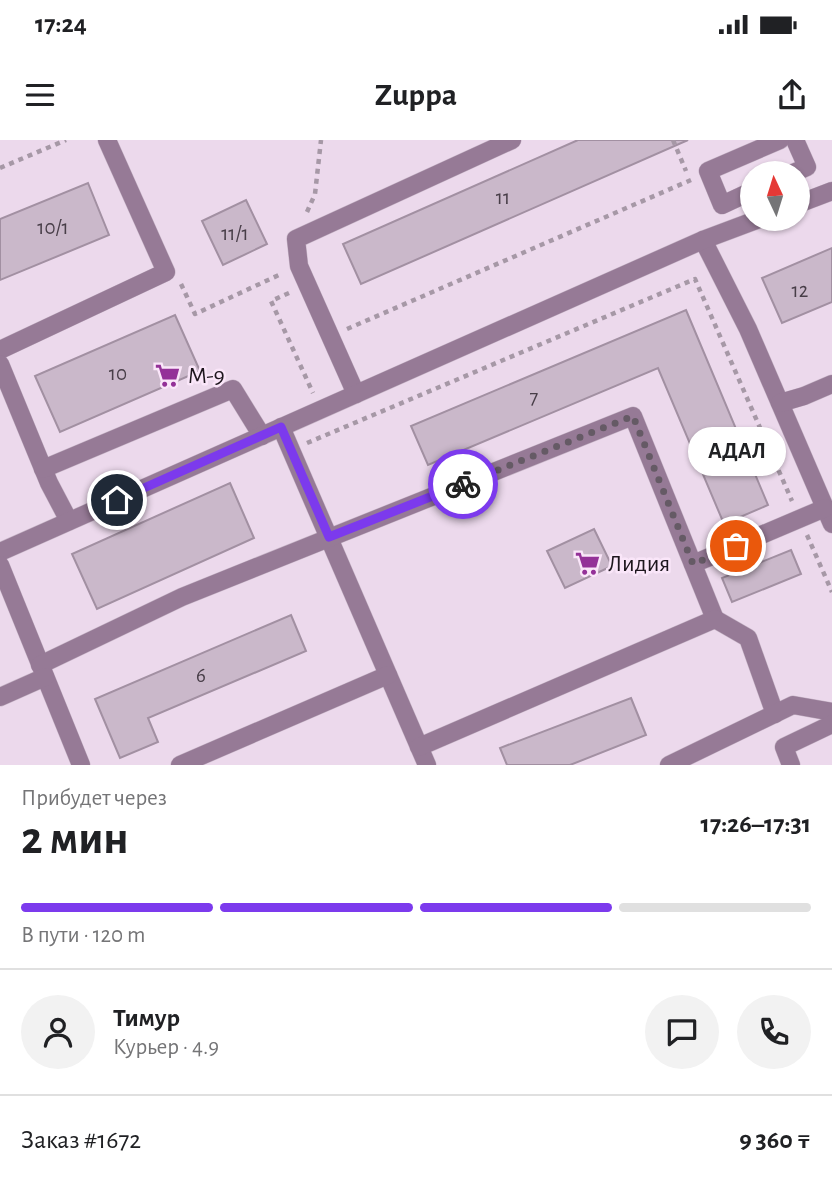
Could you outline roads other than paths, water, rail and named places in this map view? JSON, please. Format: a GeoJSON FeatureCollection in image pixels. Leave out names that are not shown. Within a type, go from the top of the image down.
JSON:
{"type":"FeatureCollection","features":[{"type":"Feature","properties":{"kind":"lane"},"geometry":{"type":"LineString","coordinates":[[0,350],[166,272],[107,140]]}},
{"type":"Feature","properties":{"kind":"lane"},"geometry":{"type":"LineString","coordinates":[[356,394],[299,266],[296,239],[512,140]]}},
{"type":"Feature","properties":{"kind":"lane"},"geometry":{"type":"LineString","coordinates":[[740,197],[722,205],[708,171],[780,140]]}},
{"type":"Feature","properties":{"kind":"lane"},"geometry":{"type":"LineString","coordinates":[[795,140],[804,161]]}},
{"type":"Feature","properties":{"kind":"lane"},"geometry":{"type":"LineString","coordinates":[[810,199],[832,191]]}},
{"type":"Feature","properties":{"kind":"lane"},"geometry":{"type":"LineString","coordinates":[[0,552],[703,240],[740,226]]}},
{"type":"Feature","properties":{"kind":"lane"},"geometry":{"type":"LineString","coordinates":[[693,564],[800,519],[828,516],[748,329],[703,240]]}},
{"type":"Feature","properties":{"kind":"lane"},"geometry":{"type":"LineString","coordinates":[[0,364],[43,469],[69,521]]}},
{"type":"Feature","properties":{"kind":"lane"},"geometry":{"type":"LineString","coordinates":[[780,403],[832,384]]}},
{"type":"Feature","properties":{"kind":"lane"},"geometry":{"type":"LineString","coordinates":[[43,469],[233,389],[262,436]]}},
{"type":"Feature","properties":{"kind":"lane"},"geometry":{"type":"LineString","coordinates":[[0,697],[182,597],[633,416],[715,619],[748,638],[775,714]]}},
{"type":"Feature","properties":{"kind":"lane"},"geometry":{"type":"LineString","coordinates":[[281,427],[428,765]]}},
{"type":"Feature","properties":{"kind":"lane"},"geometry":{"type":"LineString","coordinates":[[0,565],[81,765]]}},
{"type":"Feature","properties":{"kind":"lane"},"geometry":{"type":"LineString","coordinates":[[419,747],[715,619]]}},
{"type":"Feature","properties":{"kind":"lane"},"geometry":{"type":"LineString","coordinates":[[180,765],[388,675]]}},
{"type":"Feature","properties":{"kind":"lane"},"geometry":{"type":"LineString","coordinates":[[669,765],[793,705],[832,712]]}},
{"type":"Feature","properties":{"kind":"lane"},"geometry":{"type":"LineString","coordinates":[[791,765],[784,747],[832,724]]}},
{"type":"Feature","properties":{"kind":"place","name":"M-9"},"geometry":{"type":"Point","coordinates":[168,376]}},
{"type":"Feature","properties":{"kind":"place","name":"АДАЛ"},"geometry":{"type":"Point","coordinates":[736,546]}},
{"type":"Feature","properties":{"kind":"place","name":"Лидия"},"geometry":{"type":"Point","coordinates":[588,564]}}]}
